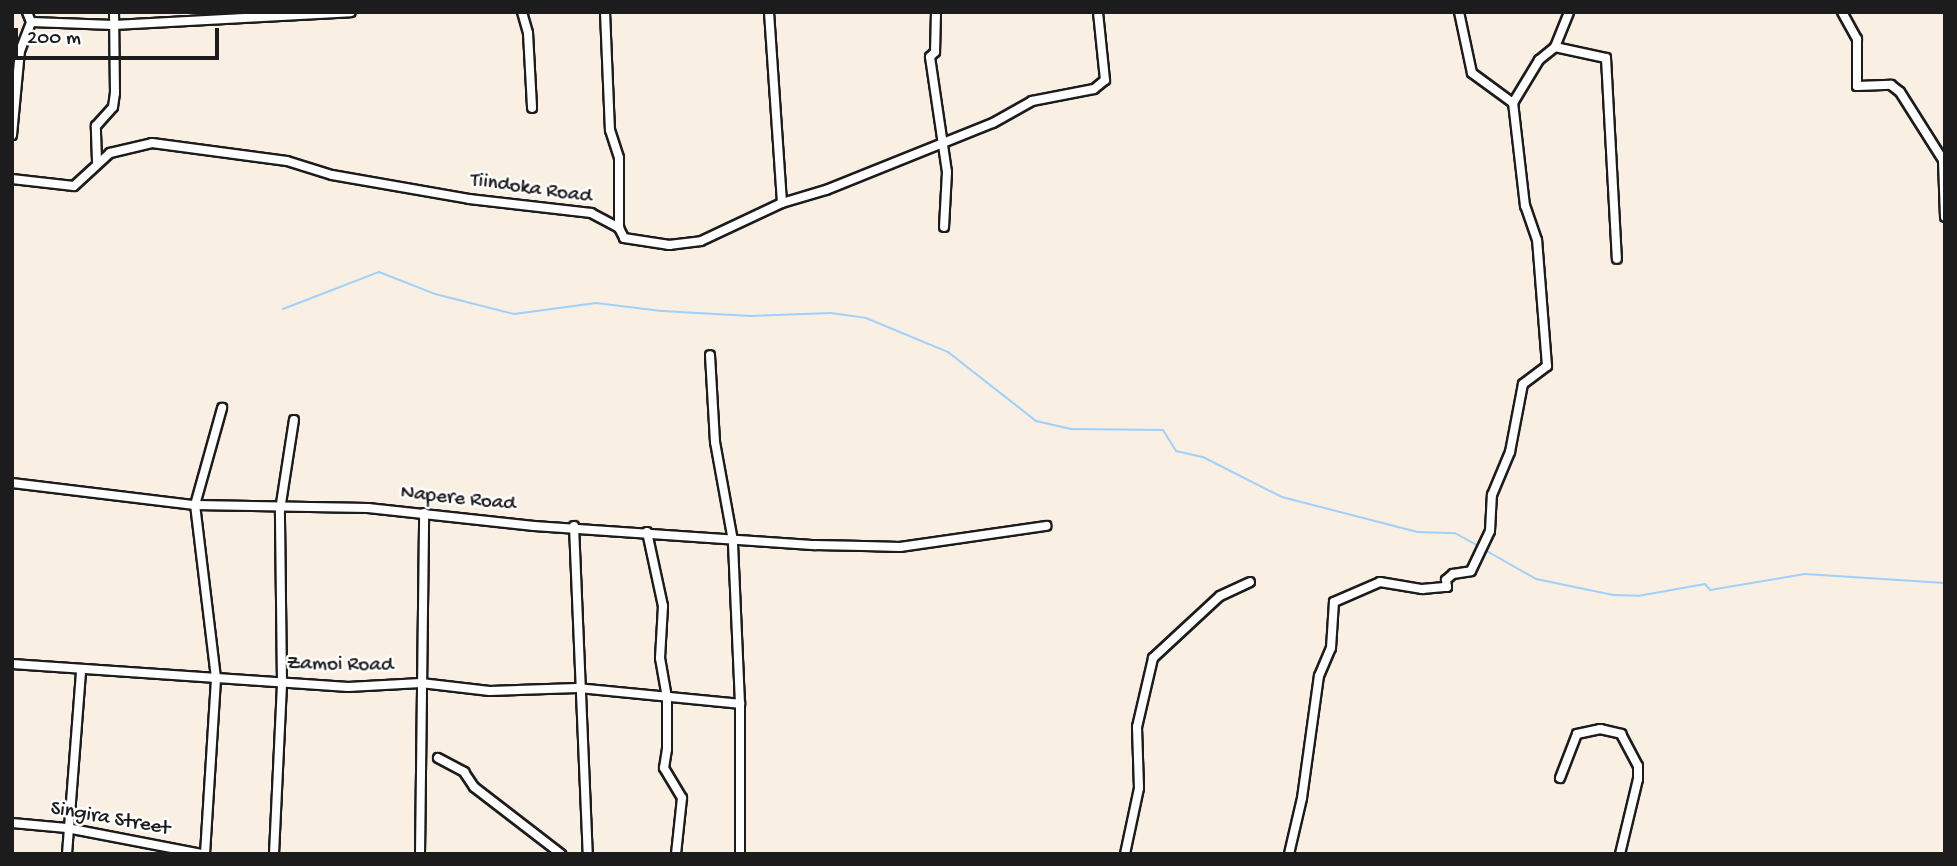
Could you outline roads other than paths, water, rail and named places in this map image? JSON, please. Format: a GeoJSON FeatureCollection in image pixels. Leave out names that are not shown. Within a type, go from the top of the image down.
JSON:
{"type":"FeatureCollection","features":[{"type":"Feature","properties":{"kind":"street"},"geometry":{"type":"LineString","coordinates":[[12,135],[20,51],[31,22],[27,12]]}},
{"type":"Feature","properties":{"kind":"street"},"geometry":{"type":"LineString","coordinates":[[97,161],[96,126],[114,100],[114,12]]}},
{"type":"Feature","properties":{"kind":"street"},"geometry":{"type":"LineString","coordinates":[[31,22],[114,25],[351,12]]}},
{"type":"Feature","properties":{"kind":"street"},"geometry":{"type":"LineString","coordinates":[[522,12],[528,33],[532,108]]}},
{"type":"Feature","properties":{"kind":"street"},"geometry":{"type":"LineString","coordinates":[[605,12],[610,130],[619,158],[619,228]]}},
{"type":"Feature","properties":{"kind":"street"},"geometry":{"type":"LineString","coordinates":[[769,12],[782,204]]}},
{"type":"Feature","properties":{"kind":"street"},"geometry":{"type":"LineString","coordinates":[[936,12],[935,52],[930,57],[947,172],[944,227]]}},
{"type":"Feature","properties":{"kind":"street","name":"Tiindoka Road"},"geometry":{"type":"LineString","coordinates":[[12,179],[74,186],[97,161],[129,146],[152,143],[288,161],[332,175],[469,199],[591,213],[619,228],[624,238],[669,245],[701,242],[782,204],[943,143],[1032,101],[1094,89],[1105,80],[1098,12]]}},
{"type":"Feature","properties":{"kind":"street"},"geometry":{"type":"LineString","coordinates":[[1459,12],[1472,73],[1513,103]]}},
{"type":"Feature","properties":{"kind":"street"},"geometry":{"type":"LineString","coordinates":[[1289,854],[1302,799],[1319,676],[1331,648],[1334,602],[1380,582],[1414,588],[1447,587],[1446,580],[1453,575],[1471,571],[1490,531],[1492,495],[1510,452],[1523,384],[1547,366],[1537,240],[1525,205],[1513,103],[1539,60],[1555,47],[1569,12]]}},
{"type":"Feature","properties":{"kind":"street"},"geometry":{"type":"LineString","coordinates":[[1842,12],[1857,39],[1857,86],[1891,85],[1900,92],[1943,160],[1945,217]]}},
{"type":"Feature","properties":{"kind":"street"},"geometry":{"type":"LineString","coordinates":[[1555,47],[1606,58],[1617,259]]}},
{"type":"Feature","properties":{"kind":"street"},"geometry":{"type":"LineString","coordinates":[[710,355],[715,442],[733,541],[740,704],[740,854]]}},
{"type":"Feature","properties":{"kind":"street"},"geometry":{"type":"LineString","coordinates":[[204,854],[216,678],[195,505],[222,408]]}},
{"type":"Feature","properties":{"kind":"street"},"geometry":{"type":"LineString","coordinates":[[274,854],[282,683],[279,510],[294,420]]}},
{"type":"Feature","properties":{"kind":"street","name":"Napere Road"},"geometry":{"type":"LineString","coordinates":[[12,483],[195,505],[279,510],[368,508],[534,526],[574,526],[733,541],[900,547],[1046,526]]}},
{"type":"Feature","properties":{"kind":"street"},"geometry":{"type":"LineString","coordinates":[[420,854],[424,513]]}},
{"type":"Feature","properties":{"kind":"street"},"geometry":{"type":"LineString","coordinates":[[574,526],[578,688],[588,854]]}},
{"type":"Feature","properties":{"kind":"street"},"geometry":{"type":"LineString","coordinates":[[647,532],[663,606],[660,658],[667,696],[664,768],[682,798],[676,854]]}},
{"type":"Feature","properties":{"kind":"street"},"geometry":{"type":"LineString","coordinates":[[1125,854],[1139,788],[1137,727],[1153,658],[1220,596],[1250,582]]}},
{"type":"Feature","properties":{"kind":"street","name":"Zamoi Road"},"geometry":{"type":"LineString","coordinates":[[12,664],[382,688],[421,683],[490,691],[578,688],[740,704]]}},
{"type":"Feature","properties":{"kind":"street"},"geometry":{"type":"LineString","coordinates":[[67,854],[81,670]]}},
{"type":"Feature","properties":{"kind":"street"},"geometry":{"type":"LineString","coordinates":[[1560,778],[1577,734],[1600,729],[1622,734],[1637,766],[1638,779],[1620,854]]}},
{"type":"Feature","properties":{"kind":"street"},"geometry":{"type":"LineString","coordinates":[[438,758],[464,772],[474,786],[561,854]]}},
{"type":"Feature","properties":{"kind":"street","name":"Singira Street"},"geometry":{"type":"LineString","coordinates":[[12,823],[67,828],[144,850],[204,854]]}},
{"type":"Feature","properties":{"kind":"waterway"},"geometry":{"type":"LineString","coordinates":[[283,309],[379,272],[435,294],[514,314],[596,303],[662,311],[751,316],[831,313],[866,318],[948,352],[1036,421],[1072,429],[1163,430],[1176,451],[1203,457],[1282,497],[1417,532],[1455,533],[1480,547]]}},
{"type":"Feature","properties":{"kind":"waterway"},"geometry":{"type":"LineString","coordinates":[[1485,550],[1536,579],[1613,595],[1638,596],[1705,584],[1710,590],[1805,574],[1945,583]]}}]}
